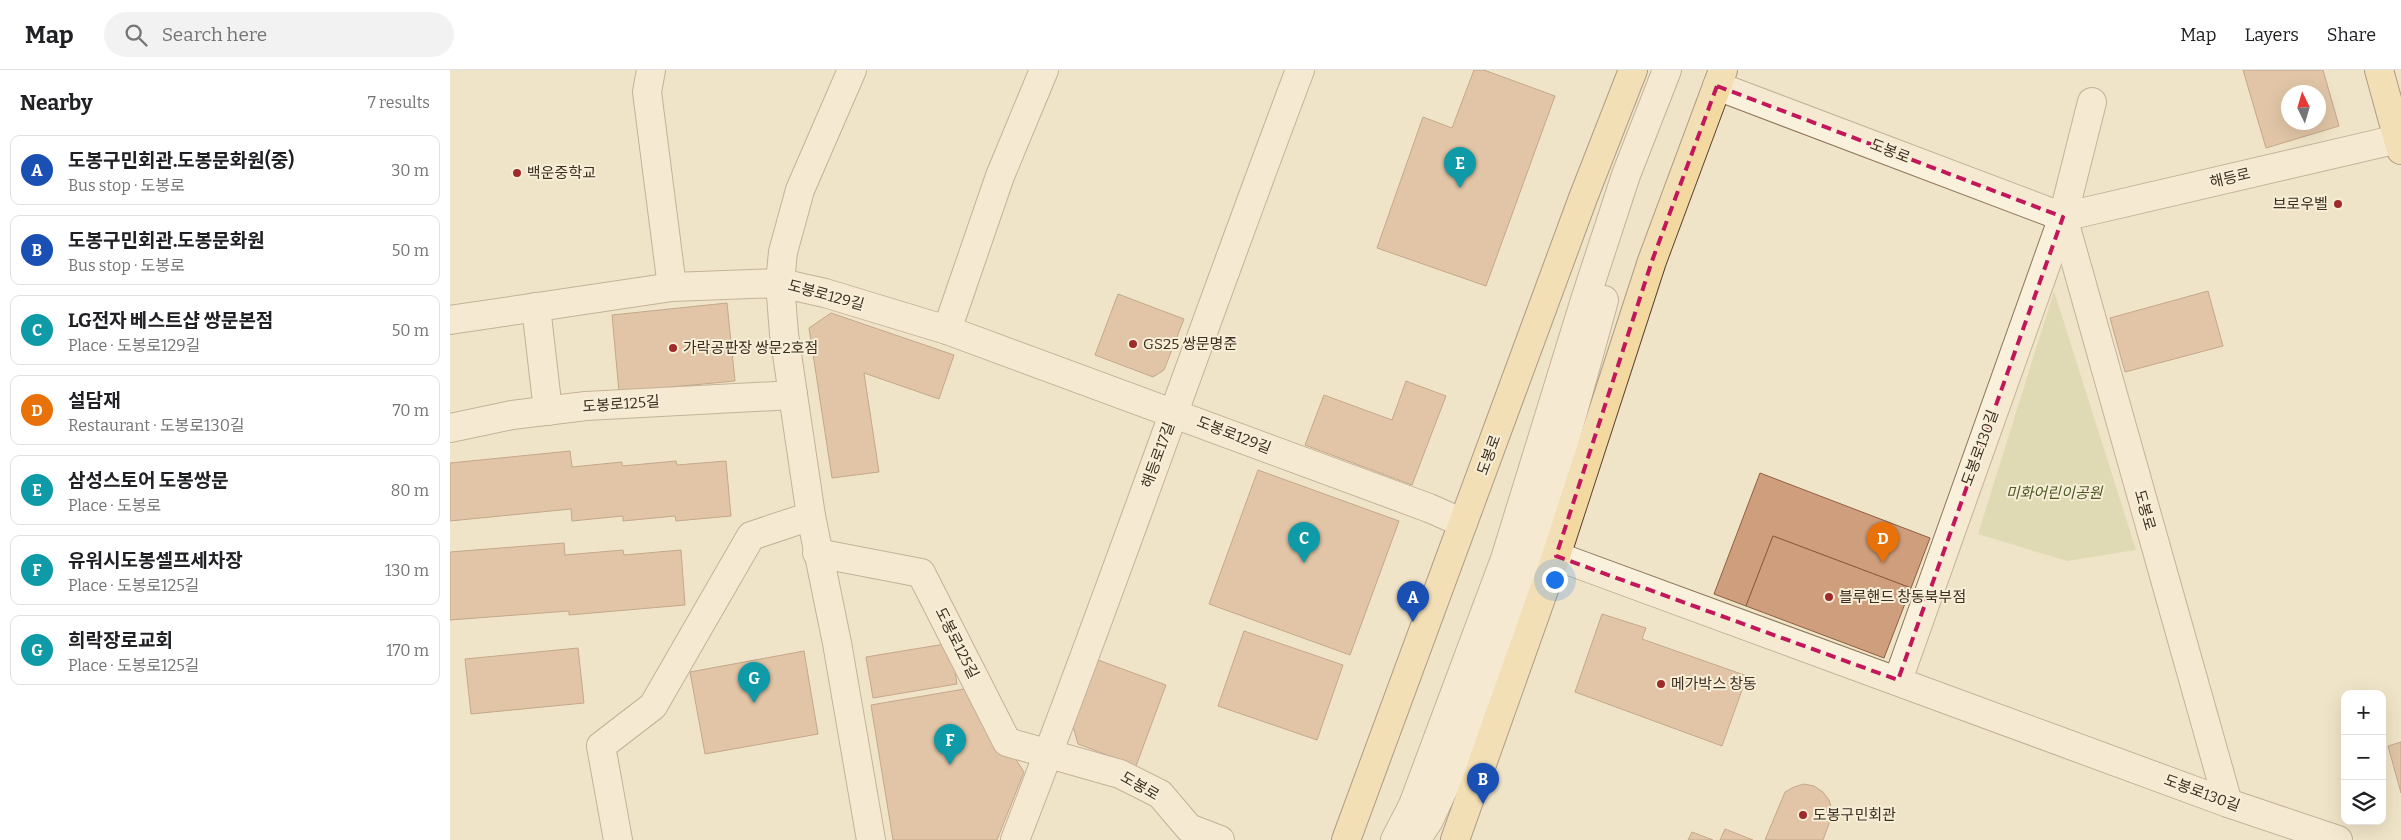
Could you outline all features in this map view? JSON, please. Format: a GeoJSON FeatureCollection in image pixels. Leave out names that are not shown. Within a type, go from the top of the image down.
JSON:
{"type":"FeatureCollection","features":[{"type":"Feature","properties":{"kind":"main road","name":"도봉로"},"geometry":{"type":"LineString","coordinates":[[1346,840],[1633,70]]}},
{"type":"Feature","properties":{"kind":"main road","name":"해등로"},"geometry":{"type":"LineString","coordinates":[[2378,70],[2399,144]]}},
{"type":"Feature","properties":{"kind":"main road","name":"도봉로"},"geometry":{"type":"LineString","coordinates":[[1455,840],[1556,556],[1652,261],[1720,78]]}},
{"type":"Feature","properties":{"kind":"street"},"geometry":{"type":"LineString","coordinates":[[651,70],[647,92],[672,286]]}},
{"type":"Feature","properties":{"kind":"street"},"geometry":{"type":"LineString","coordinates":[[852,70],[800,190],[783,252],[780,283],[784,334],[810,516],[837,643],[871,840]]}},
{"type":"Feature","properties":{"kind":"street"},"geometry":{"type":"LineString","coordinates":[[947,330],[1000,176],[1044,70]]}},
{"type":"Feature","properties":{"kind":"street","name":"해등로17길"},"geometry":{"type":"LineString","coordinates":[[1015,840],[1300,70]]}},
{"type":"Feature","properties":{"kind":"street"},"geometry":{"type":"LineString","coordinates":[[1395,840],[1413,805],[1505,559],[1623,184],[1667,70]]}},
{"type":"Feature","properties":{"kind":"street"},"geometry":{"type":"LineString","coordinates":[[1416,840],[1428,820],[1457,760],[1537,542],[1631,208],[1683,70]]}},
{"type":"Feature","properties":{"kind":"street","name":"도봉로"},"geometry":{"type":"LineString","coordinates":[[1720,78],[2063,217]]}},
{"type":"Feature","properties":{"kind":"street","name":"도봉로"},"geometry":{"type":"LineString","coordinates":[[2092,102],[2063,217],[2228,803]]}},
{"type":"Feature","properties":{"kind":"street","name":"해등로"},"geometry":{"type":"LineString","coordinates":[[2063,217],[2399,144]]}},
{"type":"Feature","properties":{"kind":"street","name":"도봉로130길"},"geometry":{"type":"LineString","coordinates":[[1898,680],[2063,217]]}},
{"type":"Feature","properties":{"kind":"street","name":"도봉로129길"},"geometry":{"type":"LineString","coordinates":[[450,320],[672,286],[780,283],[825,293],[947,330],[1173,412],[1429,508],[1463,523]]}},
{"type":"Feature","properties":{"kind":"street"},"geometry":{"type":"LineString","coordinates":[[536,307],[548,411]]}},
{"type":"Feature","properties":{"kind":"street","name":"도봉로125길"},"geometry":{"type":"LineString","coordinates":[[450,428],[512,415],[586,406],[793,395]]}},
{"type":"Feature","properties":{"kind":"street"},"geometry":{"type":"LineString","coordinates":[[618,840],[601,746],[653,706],[751,536],[810,516]]}},
{"type":"Feature","properties":{"kind":"street","name":"도봉로125길"},"geometry":{"type":"LineString","coordinates":[[817,553],[921,573],[1007,742],[1048,755]]}},
{"type":"Feature","properties":{"kind":"street","name":"도봉로130길"},"geometry":{"type":"LineString","coordinates":[[1556,556],[1898,680],[2228,803],[2338,840]]}},
{"type":"Feature","properties":{"kind":"street","name":"도봉로"},"geometry":{"type":"LineString","coordinates":[[1048,755],[1088,764],[1120,774],[1160,794],[1188,828],[1220,840]]}},
{"type":"Feature","properties":{"kind":"highlighted area"},"geometry":{"type":"Polygon","coordinates":[[[1717,86],[2063,217],[1898,680],[1556,556],[1652,261],[1717,86]]]}},
{"type":"Feature","properties":{"kind":"green space","name":"미화어린이공원"},"geometry":{"type":"Polygon","coordinates":[[[2054,291],[2136,550],[2067,561],[1978,534],[2054,291]]]}},
{"type":"Feature","properties":{"kind":"building"},"geometry":{"type":"Polygon","coordinates":[[[1474,70],[1484,70],[1555,96],[1486,286],[1377,248],[1423,117],[1452,128],[1474,70]]]}},
{"type":"Feature","properties":{"kind":"building"},"geometry":{"type":"Polygon","coordinates":[[[2243,70],[2323,70],[2339,126],[2326,130],[2326,85],[2281,85],[2281,130],[2326,130],[2266,148],[2243,70]]]}},
{"type":"Feature","properties":{"kind":"building"},"geometry":{"type":"Polygon","coordinates":[[[2208,291],[2223,346],[2125,372],[2110,318],[2208,291]]]}},
{"type":"Feature","properties":{"kind":"building"},"geometry":{"type":"Polygon","coordinates":[[[1118,294],[1184,319],[1164,370],[1153,377],[1095,355],[1118,294]]]}},
{"type":"Feature","properties":{"kind":"building","name":"가락공판장 쌍문2호점"},"geometry":{"type":"Polygon","coordinates":[[[727,303],[735,381],[619,392],[612,315],[727,303]]]}},
{"type":"Feature","properties":{"kind":"building"},"geometry":{"type":"Polygon","coordinates":[[[831,313],[954,355],[939,399],[864,373],[879,472],[832,478],[809,328],[831,313]]]}},
{"type":"Feature","properties":{"kind":"building"},"geometry":{"type":"Polygon","coordinates":[[[1406,381],[1446,396],[1412,485],[1305,445],[1324,395],[1392,420],[1406,381]]]}},
{"type":"Feature","properties":{"kind":"building"},"geometry":{"type":"Polygon","coordinates":[[[570,451],[572,467],[622,462],[622,466],[676,461],[677,465],[726,461],[731,516],[676,521],[675,516],[623,521],[623,516],[572,521],[571,509],[450,521],[450,463],[570,451]]]}},
{"type":"Feature","properties":{"kind":"building"},"geometry":{"type":"Polygon","coordinates":[[[1258,470],[1399,521],[1350,655],[1209,604],[1258,470]]]}},
{"type":"Feature","properties":{"kind":"building"},"geometry":{"type":"Polygon","coordinates":[[[1760,473],[1930,538],[1911,588],[1773,536],[1746,606],[1714,594],[1760,473]]]}},
{"type":"Feature","properties":{"kind":"building","name":"블루핸드 창동북부점"},"geometry":{"type":"Polygon","coordinates":[[[1773,536],[1911,588],[1884,658],[1746,606],[1773,536]]]}},
{"type":"Feature","properties":{"kind":"building"},"geometry":{"type":"Polygon","coordinates":[[[564,543],[565,555],[623,550],[624,555],[681,550],[685,605],[569,615],[569,611],[450,620],[450,552],[564,543]]]}},
{"type":"Feature","properties":{"kind":"building","name":"메가박스 창동"},"geometry":{"type":"Polygon","coordinates":[[[1602,614],[1646,628],[1642,639],[1747,676],[1722,746],[1575,692],[1602,614]]]}},
{"type":"Feature","properties":{"kind":"building"},"geometry":{"type":"Polygon","coordinates":[[[1244,631],[1343,665],[1317,740],[1218,706],[1244,631]]]}},
{"type":"Feature","properties":{"kind":"building"},"geometry":{"type":"Polygon","coordinates":[[[951,643],[957,684],[873,698],[866,657],[951,643]]]}},
{"type":"Feature","properties":{"kind":"building"},"geometry":{"type":"Polygon","coordinates":[[[578,648],[584,703],[471,714],[465,659],[578,648]]]}},
{"type":"Feature","properties":{"kind":"building"},"geometry":{"type":"Polygon","coordinates":[[[804,651],[818,734],[705,754],[690,672],[804,651]]]}},
{"type":"Feature","properties":{"kind":"building"},"geometry":{"type":"Polygon","coordinates":[[[1098,660],[1166,685],[1136,766],[1078,744],[1073,726],[1098,660]]]}},
{"type":"Feature","properties":{"kind":"building"},"geometry":{"type":"Polygon","coordinates":[[[970,688],[1024,772],[997,840],[893,840],[871,705],[970,688]]]}},
{"type":"Feature","properties":{"kind":"building"},"geometry":{"type":"Polygon","coordinates":[[[2401,742],[2401,793],[2388,746],[2401,742]]]}},
{"type":"Feature","properties":{"kind":"building","name":"도봉구민회관"},"geometry":{"type":"Polygon","coordinates":[[[1804,784],[1814,786],[1823,792],[1829,800],[1832,810],[1823,840],[1765,840],[1785,792],[1804,784]]]}},
{"type":"Feature","properties":{"kind":"building"},"geometry":{"type":"Polygon","coordinates":[[[1725,829],[1753,840],[1720,840],[1725,829]]]}},
{"type":"Feature","properties":{"kind":"building"},"geometry":{"type":"Polygon","coordinates":[[[1692,832],[1713,840],[1688,840],[1692,832]]]}},
{"type":"Feature","properties":{"kind":"place","name":"백운중학교"},"geometry":{"type":"Point","coordinates":[517,173]}},
{"type":"Feature","properties":{"kind":"place","name":"삼성스토어 도봉쌍문"},"geometry":{"type":"Point","coordinates":[1460,188]}},
{"type":"Feature","properties":{"kind":"place","name":"브로우벨"},"geometry":{"type":"Point","coordinates":[2338,204]}},
{"type":"Feature","properties":{"kind":"place","name":"GS25 쌍문명준"},"geometry":{"type":"Point","coordinates":[1133,344]}},
{"type":"Feature","properties":{"kind":"place","name":"가락공판장 쌍문2호점"},"geometry":{"type":"Point","coordinates":[673,348]}},
{"type":"Feature","properties":{"kind":"place","name":"LG전자 베스트샵 쌍문본점"},"geometry":{"type":"Point","coordinates":[1304,563]}},
{"type":"Feature","properties":{"kind":"place","name":"설담재"},"geometry":{"type":"Point","coordinates":[1883,563]}},
{"type":"Feature","properties":{"kind":"place","name":"블루핸드 창동북부점"},"geometry":{"type":"Point","coordinates":[1829,597]}},
{"type":"Feature","properties":{"kind":"place","name":"도봉구민회관.도봉문화원(중)"},"geometry":{"type":"Point","coordinates":[1413,622]}},
{"type":"Feature","properties":{"kind":"place","name":"메가박스 창동"},"geometry":{"type":"Point","coordinates":[1661,684]}},
{"type":"Feature","properties":{"kind":"place","name":"희락장로교회"},"geometry":{"type":"Point","coordinates":[754,703]}},
{"type":"Feature","properties":{"kind":"place","name":"유워시도봉셀프세차장"},"geometry":{"type":"Point","coordinates":[950,765]}},
{"type":"Feature","properties":{"kind":"place","name":"도봉구민회관.도봉문화원"},"geometry":{"type":"Point","coordinates":[1483,804]}},
{"type":"Feature","properties":{"kind":"place","name":"도봉구민회관"},"geometry":{"type":"Point","coordinates":[1803,815]}}]}
